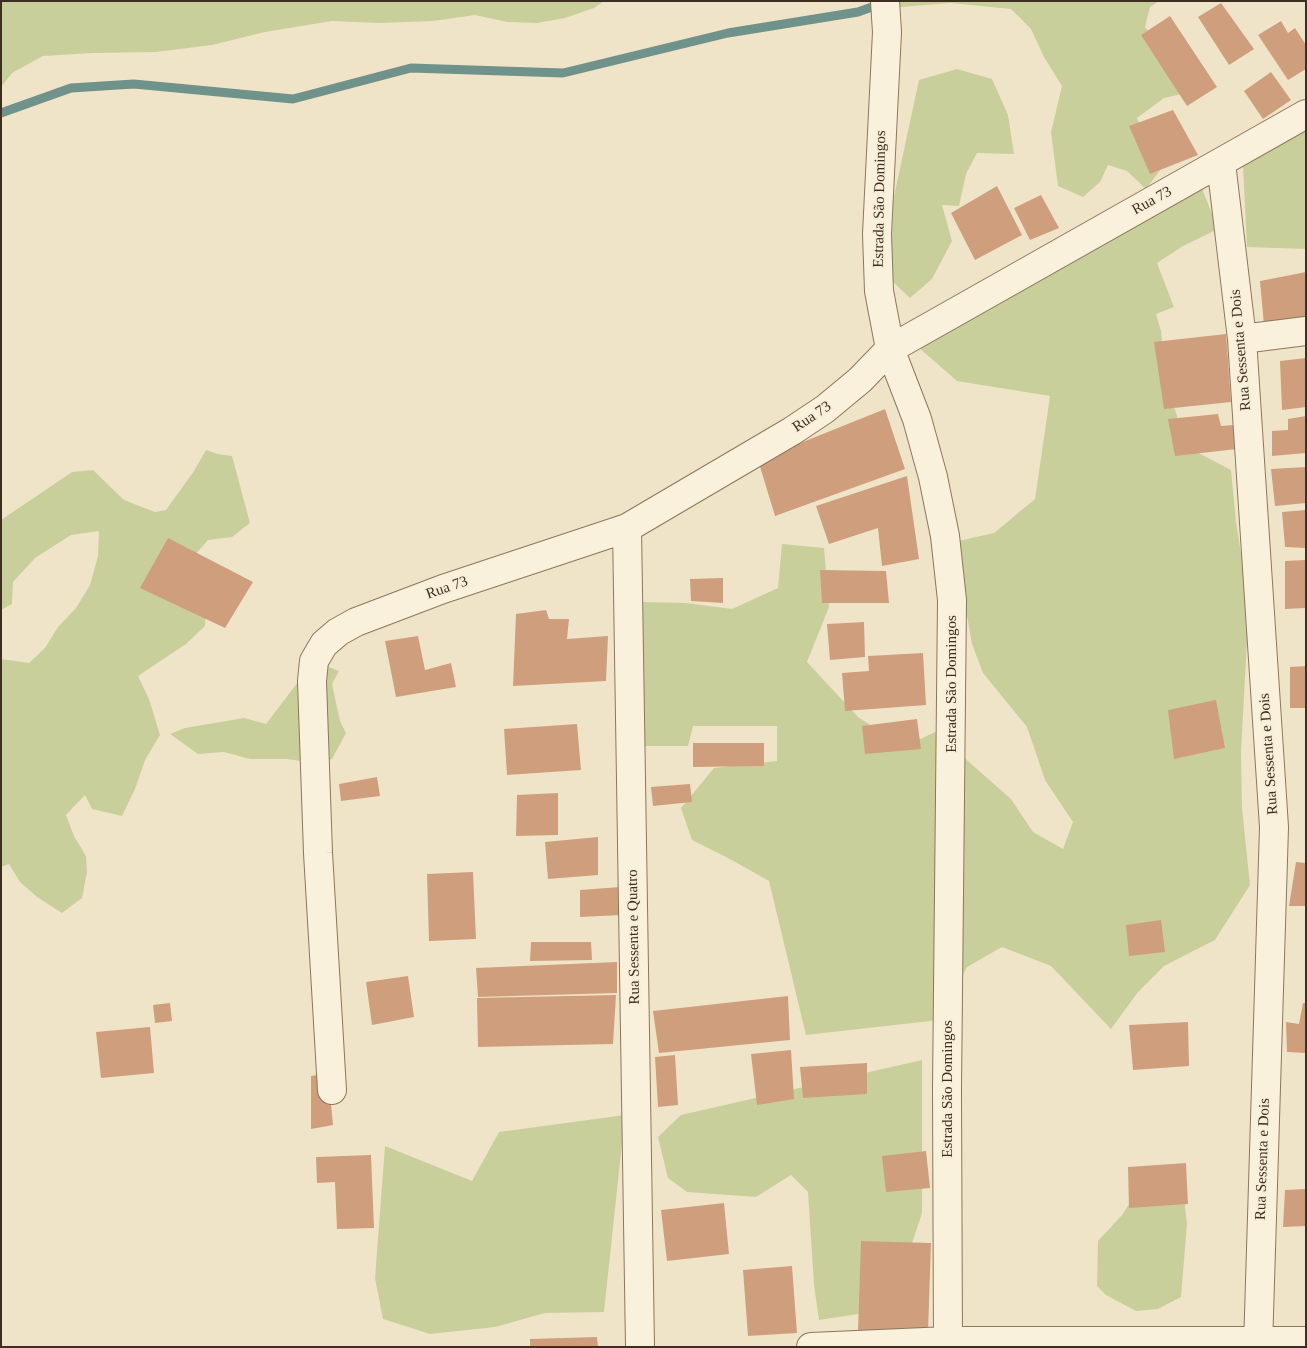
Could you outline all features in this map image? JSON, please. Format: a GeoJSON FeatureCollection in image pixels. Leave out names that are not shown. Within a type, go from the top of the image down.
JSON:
{"type":"FeatureCollection","features":[{"type":"Feature","properties":{"kind":"street","name":"Estrada São Domingos"},"geometry":{"type":"LineString","coordinates":[[885,1],[887,32],[876,234],[879,291],[890,349],[917,419],[933,477],[945,536],[952,600],[953,667],[947,1089],[948,1344]]}},
{"type":"Feature","properties":{"kind":"street","name":"Rua 73"},"geometry":{"type":"LineString","coordinates":[[332,1090],[318,853],[312,681],[314,661],[324,644],[338,632],[356,622],[443,589],[627,528],[792,431],[825,409],[860,380],[890,349],[1306,114]]}},
{"type":"Feature","properties":{"kind":"street","name":"Rua Sessenta e Dois"},"geometry":{"type":"LineString","coordinates":[[1220,163],[1242,339],[1274,827],[1258,1344]]}},
{"type":"Feature","properties":{"kind":"street"},"geometry":{"type":"LineString","coordinates":[[1242,339],[1306,330]]}},
{"type":"Feature","properties":{"kind":"street","name":"Rua Sessenta e Quatro"},"geometry":{"type":"LineString","coordinates":[[627,528],[640,1347]]}},
{"type":"Feature","properties":{"kind":"street"},"geometry":{"type":"LineString","coordinates":[[811,1347],[948,1344],[1258,1344],[1306,1341]]}},
{"type":"Feature","properties":{"kind":"green space"},"geometry":{"type":"Polygon","coordinates":[[[1,1],[604,1],[594,8],[565,18],[537,23],[507,22],[475,15],[433,21],[379,23],[332,21],[265,32],[212,45],[156,52],[43,56],[12,73],[1,87],[1,1]]]}},
{"type":"Feature","properties":{"kind":"green space"},"geometry":{"type":"Polygon","coordinates":[[[900,1],[1159,1],[1150,7],[1145,27],[1195,91],[1164,98],[1137,118],[1161,169],[1146,189],[1127,171],[1108,165],[1100,182],[1083,197],[1058,186],[1051,132],[1062,86],[1044,57],[1031,29],[1011,9],[951,3],[900,7],[900,1]]]}},
{"type":"Feature","properties":{"kind":"green space"},"geometry":{"type":"Polygon","coordinates":[[[957,69],[992,79],[1008,115],[1014,154],[977,153],[966,174],[959,206],[942,205],[952,241],[932,279],[910,298],[891,280],[893,201],[919,80],[957,69]]]}},
{"type":"Feature","properties":{"kind":"green space"},"geometry":{"type":"Polygon","coordinates":[[[1306,131],[1306,249],[1247,247],[1243,166],[1306,131]]]}},
{"type":"Feature","properties":{"kind":"green space"},"geometry":{"type":"Polygon","coordinates":[[[1201,186],[1218,229],[1183,246],[1157,263],[1174,307],[1156,314],[1161,331],[1167,385],[1187,447],[1231,470],[1236,522],[1249,603],[1241,752],[1242,808],[1250,885],[1215,940],[1164,966],[1138,992],[1111,1029],[1051,966],[1002,947],[967,967],[939,1020],[806,1035],[769,881],[692,840],[681,808],[714,768],[777,761],[777,726],[693,726],[688,746],[644,746],[635,639],[643,602],[686,603],[732,609],[778,588],[782,544],[824,548],[829,607],[807,662],[858,717],[904,747],[935,732],[1011,799],[1033,832],[1063,849],[1073,822],[1045,780],[1027,727],[983,673],[972,644],[954,542],[994,533],[1035,499],[1050,396],[957,381],[918,347],[1201,186]]]}},
{"type":"Feature","properties":{"kind":"green space"},"geometry":{"type":"Polygon","coordinates":[[[206,450],[232,456],[250,523],[232,537],[208,540],[186,565],[206,599],[205,626],[186,644],[138,676],[149,699],[160,735],[145,760],[135,789],[122,816],[92,809],[85,795],[66,815],[74,836],[86,856],[87,872],[82,898],[62,913],[37,897],[20,882],[9,864],[1,867],[1,659],[29,663],[45,648],[58,627],[76,608],[90,585],[98,556],[99,531],[71,535],[35,558],[13,582],[12,604],[1,610],[1,520],[72,472],[93,470],[124,500],[155,512],[166,510],[194,471],[206,450]]]}},
{"type":"Feature","properties":{"kind":"green space"},"geometry":{"type":"Polygon","coordinates":[[[314,661],[339,671],[332,684],[340,721],[346,733],[332,759],[315,763],[287,759],[250,759],[224,752],[198,754],[170,734],[185,728],[244,718],[266,724],[314,661]]]}},
{"type":"Feature","properties":{"kind":"green space"},"geometry":{"type":"Polygon","coordinates":[[[922,1060],[922,1213],[890,1309],[819,1320],[814,1285],[808,1192],[791,1175],[756,1197],[687,1192],[668,1178],[658,1137],[681,1115],[922,1060]]]}},
{"type":"Feature","properties":{"kind":"green space"},"geometry":{"type":"Polygon","coordinates":[[[625,1115],[604,1312],[545,1313],[495,1327],[430,1334],[383,1319],[375,1278],[385,1146],[472,1181],[499,1132],[625,1115]]]}},
{"type":"Feature","properties":{"kind":"green space"},"geometry":{"type":"Polygon","coordinates":[[[1140,1187],[1184,1198],[1187,1224],[1181,1297],[1158,1309],[1136,1311],[1106,1295],[1097,1286],[1098,1241],[1122,1215],[1140,1187]]]}},
{"type":"Feature","properties":{"kind":"building"},"geometry":{"type":"Polygon","coordinates":[[[1221,3],[1254,49],[1229,65],[1198,17],[1221,3]]]}},
{"type":"Feature","properties":{"kind":"building"},"geometry":{"type":"Polygon","coordinates":[[[1170,16],[1217,87],[1187,106],[1141,35],[1170,16]]]}},
{"type":"Feature","properties":{"kind":"building"},"geometry":{"type":"Polygon","coordinates":[[[1281,21],[1288,33],[1295,28],[1306,45],[1306,69],[1288,80],[1258,35],[1281,21]]]}},
{"type":"Feature","properties":{"kind":"building"},"geometry":{"type":"Polygon","coordinates":[[[1271,72],[1291,100],[1263,119],[1244,91],[1271,72]]]}},
{"type":"Feature","properties":{"kind":"building"},"geometry":{"type":"Polygon","coordinates":[[[1173,110],[1198,155],[1150,174],[1129,126],[1173,110]]]}},
{"type":"Feature","properties":{"kind":"building"},"geometry":{"type":"Polygon","coordinates":[[[997,186],[1022,235],[975,260],[951,213],[997,186]]]}},
{"type":"Feature","properties":{"kind":"building"},"geometry":{"type":"Polygon","coordinates":[[[1041,195],[1059,228],[1030,240],[1014,208],[1041,195]]]}},
{"type":"Feature","properties":{"kind":"building"},"geometry":{"type":"Polygon","coordinates":[[[1306,272],[1306,318],[1264,325],[1260,281],[1306,272]]]}},
{"type":"Feature","properties":{"kind":"building"},"geometry":{"type":"Polygon","coordinates":[[[1226,334],[1231,402],[1164,409],[1154,342],[1226,334]]]}},
{"type":"Feature","properties":{"kind":"building"},"geometry":{"type":"Polygon","coordinates":[[[1306,358],[1306,407],[1282,410],[1280,361],[1306,358]]]}},
{"type":"Feature","properties":{"kind":"building"},"geometry":{"type":"Polygon","coordinates":[[[885,409],[905,469],[775,516],[758,460],[885,409]]]}},
{"type":"Feature","properties":{"kind":"building"},"geometry":{"type":"Polygon","coordinates":[[[1218,414],[1221,426],[1234,425],[1237,449],[1175,456],[1168,419],[1218,414]]]}},
{"type":"Feature","properties":{"kind":"building"},"geometry":{"type":"Polygon","coordinates":[[[1306,416],[1306,453],[1272,456],[1272,431],[1288,430],[1288,419],[1306,416]]]}},
{"type":"Feature","properties":{"kind":"building"},"geometry":{"type":"Polygon","coordinates":[[[1306,467],[1306,503],[1275,506],[1271,469],[1306,467]]]}},
{"type":"Feature","properties":{"kind":"building"},"geometry":{"type":"Polygon","coordinates":[[[907,476],[919,559],[882,566],[878,528],[829,544],[816,506],[907,476]]]}},
{"type":"Feature","properties":{"kind":"building"},"geometry":{"type":"Polygon","coordinates":[[[1306,510],[1306,548],[1285,547],[1282,512],[1306,510]]]}},
{"type":"Feature","properties":{"kind":"building"},"geometry":{"type":"Polygon","coordinates":[[[168,538],[253,582],[225,628],[140,588],[168,538]]]}},
{"type":"Feature","properties":{"kind":"building"},"geometry":{"type":"Polygon","coordinates":[[[1306,560],[1306,608],[1285,609],[1285,561],[1306,560]]]}},
{"type":"Feature","properties":{"kind":"building"},"geometry":{"type":"Polygon","coordinates":[[[820,570],[886,571],[889,603],[822,603],[820,570]]]}},
{"type":"Feature","properties":{"kind":"building"},"geometry":{"type":"Polygon","coordinates":[[[723,578],[723,603],[691,601],[690,579],[723,578]]]}},
{"type":"Feature","properties":{"kind":"building"},"geometry":{"type":"Polygon","coordinates":[[[546,610],[549,619],[569,619],[567,639],[608,636],[606,681],[513,686],[516,614],[546,610]]]}},
{"type":"Feature","properties":{"kind":"building"},"geometry":{"type":"Polygon","coordinates":[[[864,622],[865,657],[830,660],[827,624],[864,622]]]}},
{"type":"Feature","properties":{"kind":"building"},"geometry":{"type":"Polygon","coordinates":[[[418,636],[425,670],[451,663],[456,687],[396,697],[385,641],[418,636]]]}},
{"type":"Feature","properties":{"kind":"building"},"geometry":{"type":"Polygon","coordinates":[[[923,653],[926,705],[845,711],[842,673],[869,671],[868,656],[923,653]]]}},
{"type":"Feature","properties":{"kind":"building"},"geometry":{"type":"Polygon","coordinates":[[[1306,666],[1306,708],[1290,708],[1290,667],[1306,666]]]}},
{"type":"Feature","properties":{"kind":"building"},"geometry":{"type":"Polygon","coordinates":[[[1216,700],[1225,748],[1174,759],[1168,710],[1216,700]]]}},
{"type":"Feature","properties":{"kind":"building"},"geometry":{"type":"Polygon","coordinates":[[[917,719],[921,749],[865,754],[862,726],[917,719]]]}},
{"type":"Feature","properties":{"kind":"building"},"geometry":{"type":"Polygon","coordinates":[[[577,724],[581,770],[507,775],[504,729],[577,724]]]}},
{"type":"Feature","properties":{"kind":"building"},"geometry":{"type":"Polygon","coordinates":[[[693,743],[764,743],[764,766],[693,767],[693,743]]]}},
{"type":"Feature","properties":{"kind":"building"},"geometry":{"type":"Polygon","coordinates":[[[377,777],[380,796],[341,801],[339,784],[377,777]]]}},
{"type":"Feature","properties":{"kind":"building"},"geometry":{"type":"Polygon","coordinates":[[[690,784],[692,802],[653,806],[651,787],[690,784]]]}},
{"type":"Feature","properties":{"kind":"building"},"geometry":{"type":"Polygon","coordinates":[[[558,793],[558,835],[516,836],[517,795],[558,793]]]}},
{"type":"Feature","properties":{"kind":"building"},"geometry":{"type":"Polygon","coordinates":[[[598,837],[598,875],[548,879],[545,842],[598,837]]]}},
{"type":"Feature","properties":{"kind":"building"},"geometry":{"type":"Polygon","coordinates":[[[1296,862],[1306,863],[1306,906],[1289,906],[1296,862]]]}},
{"type":"Feature","properties":{"kind":"building"},"geometry":{"type":"Polygon","coordinates":[[[473,872],[476,939],[429,941],[427,874],[473,872]]]}},
{"type":"Feature","properties":{"kind":"building"},"geometry":{"type":"Polygon","coordinates":[[[620,887],[622,915],[580,917],[580,890],[620,887]]]}},
{"type":"Feature","properties":{"kind":"building"},"geometry":{"type":"Polygon","coordinates":[[[1161,920],[1165,952],[1129,956],[1126,925],[1161,920]]]}},
{"type":"Feature","properties":{"kind":"building"},"geometry":{"type":"Polygon","coordinates":[[[531,942],[591,942],[592,960],[530,961],[531,942]]]}},
{"type":"Feature","properties":{"kind":"building"},"geometry":{"type":"Polygon","coordinates":[[[617,962],[617,993],[478,997],[476,968],[617,962]]]}},
{"type":"Feature","properties":{"kind":"building"},"geometry":{"type":"Polygon","coordinates":[[[408,976],[414,1017],[372,1025],[366,982],[408,976]]]}},
{"type":"Feature","properties":{"kind":"building"},"geometry":{"type":"Polygon","coordinates":[[[616,995],[613,1044],[478,1047],[477,998],[616,995]]]}},
{"type":"Feature","properties":{"kind":"building"},"geometry":{"type":"Polygon","coordinates":[[[788,996],[790,1040],[659,1053],[653,1011],[788,996]]]}},
{"type":"Feature","properties":{"kind":"building"},"geometry":{"type":"Polygon","coordinates":[[[170,1003],[172,1021],[155,1023],[153,1005],[170,1003]]]}},
{"type":"Feature","properties":{"kind":"building"},"geometry":{"type":"Polygon","coordinates":[[[1303,1003],[1306,1003],[1306,1053],[1287,1052],[1286,1022],[1299,1024],[1303,1003]]]}},
{"type":"Feature","properties":{"kind":"building"},"geometry":{"type":"Polygon","coordinates":[[[1188,1022],[1189,1066],[1133,1070],[1129,1025],[1188,1022]]]}},
{"type":"Feature","properties":{"kind":"building"},"geometry":{"type":"Polygon","coordinates":[[[150,1027],[154,1073],[101,1078],[96,1032],[150,1027]]]}},
{"type":"Feature","properties":{"kind":"building"},"geometry":{"type":"Polygon","coordinates":[[[791,1050],[794,1099],[757,1105],[751,1054],[791,1050]]]}},
{"type":"Feature","properties":{"kind":"building"},"geometry":{"type":"Polygon","coordinates":[[[675,1055],[678,1105],[658,1107],[655,1057],[675,1055]]]}},
{"type":"Feature","properties":{"kind":"building"},"geometry":{"type":"Polygon","coordinates":[[[867,1063],[867,1094],[803,1098],[800,1067],[867,1063]]]}},
{"type":"Feature","properties":{"kind":"building"},"geometry":{"type":"Polygon","coordinates":[[[328,1073],[333,1125],[311,1129],[311,1076],[328,1073]]]}},
{"type":"Feature","properties":{"kind":"building"},"geometry":{"type":"Polygon","coordinates":[[[926,1151],[930,1188],[886,1192],[882,1156],[926,1151]]]}},
{"type":"Feature","properties":{"kind":"building"},"geometry":{"type":"Polygon","coordinates":[[[371,1155],[374,1228],[337,1229],[335,1182],[317,1183],[316,1157],[371,1155]]]}},
{"type":"Feature","properties":{"kind":"building"},"geometry":{"type":"Polygon","coordinates":[[[1186,1163],[1188,1204],[1129,1208],[1128,1167],[1186,1163]]]}},
{"type":"Feature","properties":{"kind":"building"},"geometry":{"type":"Polygon","coordinates":[[[1306,1189],[1306,1226],[1283,1227],[1285,1190],[1306,1189]]]}},
{"type":"Feature","properties":{"kind":"building"},"geometry":{"type":"Polygon","coordinates":[[[724,1203],[729,1254],[667,1261],[661,1210],[724,1203]]]}},
{"type":"Feature","properties":{"kind":"building"},"geometry":{"type":"Polygon","coordinates":[[[861,1241],[931,1243],[928,1333],[858,1331],[861,1241]]]}},
{"type":"Feature","properties":{"kind":"building"},"geometry":{"type":"Polygon","coordinates":[[[792,1266],[797,1333],[748,1336],[743,1270],[792,1266]]]}},
{"type":"Feature","properties":{"kind":"building"},"geometry":{"type":"Polygon","coordinates":[[[597,1337],[598,1347],[530,1347],[530,1339],[597,1337]]]}},
{"type":"Feature","properties":{"kind":"waterway"},"geometry":{"type":"LineString","coordinates":[[1,113],[71,88],[134,84],[293,99],[411,68],[563,73],[728,33],[858,12],[883,3]]}}]}
